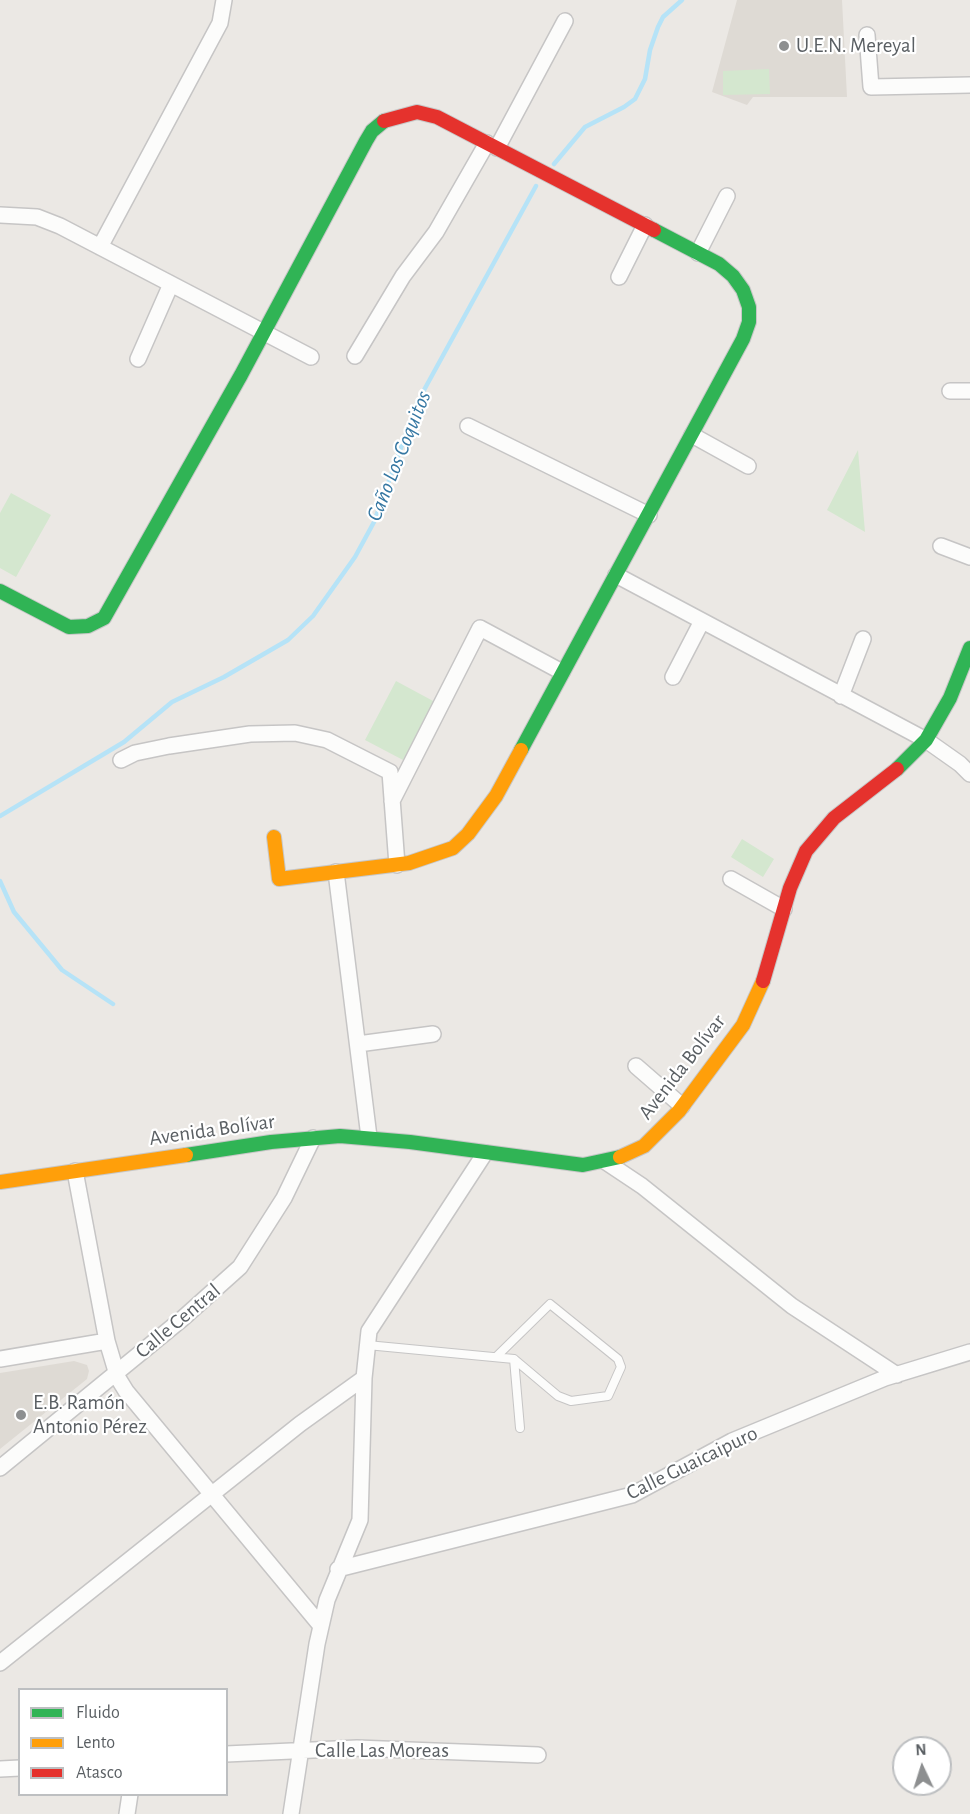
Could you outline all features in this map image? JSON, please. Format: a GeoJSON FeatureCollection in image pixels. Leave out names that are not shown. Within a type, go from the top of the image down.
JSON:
{"type":"FeatureCollection","features":[{"type":"Feature","properties":{"kind":"street"},"geometry":{"type":"LineString","coordinates":[[100,247],[220,23],[224,0]]}},
{"type":"Feature","properties":{"kind":"street"},"geometry":{"type":"LineString","coordinates":[[355,356],[403,276],[436,232],[492,146],[565,21]]}},
{"type":"Feature","properties":{"kind":"street"},"geometry":{"type":"LineString","coordinates":[[867,35],[871,87],[970,85]]}},
{"type":"Feature","properties":{"kind":"street"},"geometry":{"type":"LineString","coordinates":[[2,598],[69,627],[88,626],[104,618],[264,332],[366,141],[380,124],[408,113],[425,113],[719,264],[739,283],[750,316],[743,339],[496,796],[468,834],[461,842],[438,855],[396,865],[279,879],[274,837]]}},
{"type":"Feature","properties":{"kind":"street"},"geometry":{"type":"LineString","coordinates":[[698,253],[727,196]]}},
{"type":"Feature","properties":{"kind":"street"},"geometry":{"type":"LineString","coordinates":[[0,215],[37,217],[100,247],[311,357]]}},
{"type":"Feature","properties":{"kind":"street"},"geometry":{"type":"LineString","coordinates":[[619,277],[645,225]]}},
{"type":"Feature","properties":{"kind":"street"},"geometry":{"type":"LineString","coordinates":[[138,359],[171,284]]}},
{"type":"Feature","properties":{"kind":"street"},"geometry":{"type":"LineString","coordinates":[[950,391],[970,391]]}},
{"type":"Feature","properties":{"kind":"street"},"geometry":{"type":"LineString","coordinates":[[468,426],[649,515]]}},
{"type":"Feature","properties":{"kind":"street"},"geometry":{"type":"LineString","coordinates":[[692,435],[748,466]]}},
{"type":"Feature","properties":{"kind":"street"},"geometry":{"type":"LineString","coordinates":[[941,546],[970,557]]}},
{"type":"Feature","properties":{"kind":"street"},"geometry":{"type":"LineString","coordinates":[[616,575],[926,740],[970,774]]}},
{"type":"Feature","properties":{"kind":"street"},"geometry":{"type":"LineString","coordinates":[[673,677],[702,621]]}},
{"type":"Feature","properties":{"kind":"street"},"geometry":{"type":"LineString","coordinates":[[392,801],[480,628],[562,672]]}},
{"type":"Feature","properties":{"kind":"street"},"geometry":{"type":"LineString","coordinates":[[841,696],[863,639]]}},
{"type":"Feature","properties":{"kind":"street","name":"Avenida Bolívar"},"geometry":{"type":"LineString","coordinates":[[0,1182],[313,1138],[369,1137],[561,1164],[583,1165],[606,1162],[644,1146],[682,1106],[724,1053],[754,1005],[797,870],[820,832],[834,818],[886,780],[926,740],[950,698],[970,648]]}},
{"type":"Feature","properties":{"kind":"street"},"geometry":{"type":"LineString","coordinates":[[121,760],[135,753],[168,746],[275,732],[307,734],[327,740],[390,772],[396,865]]}},
{"type":"Feature","properties":{"kind":"street"},"geometry":{"type":"LineString","coordinates":[[336,872],[369,1137]]}},
{"type":"Feature","properties":{"kind":"street"},"geometry":{"type":"LineString","coordinates":[[731,879],[784,909]]}},
{"type":"Feature","properties":{"kind":"street"},"geometry":{"type":"LineString","coordinates":[[358,1044],[434,1034]]}},
{"type":"Feature","properties":{"kind":"street"},"geometry":{"type":"LineString","coordinates":[[636,1066],[682,1106]]}},
{"type":"Feature","properties":{"kind":"street","name":"Calle Central"},"geometry":{"type":"LineString","coordinates":[[0,1468],[240,1267],[284,1198],[313,1138]]}},
{"type":"Feature","properties":{"kind":"street"},"geometry":{"type":"LineString","coordinates":[[291,1814],[321,1626],[338,1569],[355,1538],[361,1513],[364,1378],[367,1345],[374,1320],[485,1153]]}},
{"type":"Feature","properties":{"kind":"street"},"geometry":{"type":"LineString","coordinates":[[606,1162],[642,1186],[792,1306],[897,1375]]}},
{"type":"Feature","properties":{"kind":"street"},"geometry":{"type":"LineString","coordinates":[[75,1171],[107,1341],[116,1373],[126,1391],[321,1626]]}},
{"type":"Feature","properties":{"kind":"street"},"geometry":{"type":"LineString","coordinates":[[0,1359],[107,1341]]}},
{"type":"Feature","properties":{"kind":"street","name":"Calle Guaicaipuro"},"geometry":{"type":"LineString","coordinates":[[338,1569],[632,1495],[732,1440],[897,1375],[970,1352]]}},
{"type":"Feature","properties":{"kind":"street"},"geometry":{"type":"LineString","coordinates":[[0,1663],[300,1424],[364,1378]]}},
{"type":"Feature","properties":{"kind":"street","name":"Calle Las Moreas"},"geometry":{"type":"LineString","coordinates":[[228,1754],[392,1748],[538,1755]]}},
{"type":"Feature","properties":{"kind":"street"},"geometry":{"type":"LineString","coordinates":[[0,1769],[18,1768]]}},
{"type":"Feature","properties":{"kind":"street"},"geometry":{"type":"LineString","coordinates":[[127,1814],[130,1796]]}},
{"type":"Feature","properties":{"kind":"lane"},"geometry":{"type":"LineString","coordinates":[[367,1345],[514,1359],[558,1396],[572,1401],[608,1396],[621,1367],[618,1359],[550,1304],[496,1357]]}},
{"type":"Feature","properties":{"kind":"lane"},"geometry":{"type":"LineString","coordinates":[[514,1359],[520,1428]]}},
{"type":"Feature","properties":{"kind":"shaded area","name":"U.E.N. Mereyal"},"geometry":{"type":"Polygon","coordinates":[[[737,0],[842,0],[847,97],[753,97],[747,105],[712,92],[737,0]]]}},
{"type":"Feature","properties":{"kind":"shaded area","name":"E.B. Ramón Antonio Pérez"},"geometry":{"type":"Polygon","coordinates":[[[74,1361],[87,1365],[89,1371],[87,1379],[0,1449],[0,1373],[74,1361]]]}},
{"type":"Feature","properties":{"kind":"green space"},"geometry":{"type":"Polygon","coordinates":[[[769,69],[770,94],[723,95],[723,71],[769,69]]]}},
{"type":"Feature","properties":{"kind":"green space"},"geometry":{"type":"Polygon","coordinates":[[[858,450],[865,532],[827,510],[858,450]]]}},
{"type":"Feature","properties":{"kind":"green space"},"geometry":{"type":"Polygon","coordinates":[[[11,493],[51,515],[16,577],[0,568],[0,513],[11,493]]]}},
{"type":"Feature","properties":{"kind":"green space"},"geometry":{"type":"Polygon","coordinates":[[[396,681],[435,702],[403,760],[365,740],[396,681]]]}},
{"type":"Feature","properties":{"kind":"green space"},"geometry":{"type":"Polygon","coordinates":[[[742,839],[774,859],[763,877],[731,857],[742,839]]]}},
{"type":"Feature","properties":{"kind":"waterway","name":"Caño Los Coquitos"},"geometry":{"type":"LineString","coordinates":[[554,164],[585,127],[635,99],[645,79],[650,50],[658,27],[663,17],[682,0]]}},
{"type":"Feature","properties":{"kind":"waterway","name":"Caño Los Coquitos"},"geometry":{"type":"LineString","coordinates":[[0,816],[124,742],[172,702],[224,677],[288,640],[313,616],[355,557],[374,522],[418,401],[536,186]]}},
{"type":"Feature","properties":{"kind":"waterway"},"geometry":{"type":"LineString","coordinates":[[0,881],[14,912],[62,970],[113,1004]]}},
{"type":"Feature","properties":{"kind":"traffic: fast"},"geometry":{"type":"LineString","coordinates":[[0,591],[69,627],[88,626],[104,618],[241,375],[366,141],[372,131],[384,121]]}},
{"type":"Feature","properties":{"kind":"traffic: fast"},"geometry":{"type":"LineString","coordinates":[[521,750],[743,339],[749,322],[749,307],[743,290],[733,276],[719,264],[654,230]]}},
{"type":"Feature","properties":{"kind":"traffic: fast"},"geometry":{"type":"LineString","coordinates":[[897,769],[926,740],[950,698],[970,648]]}},
{"type":"Feature","properties":{"kind":"traffic: fast"},"geometry":{"type":"LineString","coordinates":[[186,1155],[271,1142],[340,1136],[410,1142],[583,1165],[620,1157]]}},
{"type":"Feature","properties":{"kind":"traffic: slow"},"geometry":{"type":"LineString","coordinates":[[274,837],[279,879],[409,863],[453,848],[468,834],[496,796],[521,750]]}},
{"type":"Feature","properties":{"kind":"traffic: slow"},"geometry":{"type":"LineString","coordinates":[[620,1157],[644,1146],[679,1111],[743,1025],[763,981]]}},
{"type":"Feature","properties":{"kind":"traffic: slow"},"geometry":{"type":"LineString","coordinates":[[0,1182],[186,1155]]}},
{"type":"Feature","properties":{"kind":"traffic: jam"},"geometry":{"type":"LineString","coordinates":[[384,121],[417,112],[437,117],[654,230]]}},
{"type":"Feature","properties":{"kind":"traffic: jam"},"geometry":{"type":"LineString","coordinates":[[763,981],[790,888],[806,851],[834,818],[897,769]]}},
{"type":"Feature","properties":{"kind":"place","name":"U.E.N. Mereyal"},"geometry":{"type":"Point","coordinates":[784,46]}},
{"type":"Feature","properties":{"kind":"place","name":"E.B. Ramón Antonio Pérez"},"geometry":{"type":"Point","coordinates":[21,1415]}}]}
